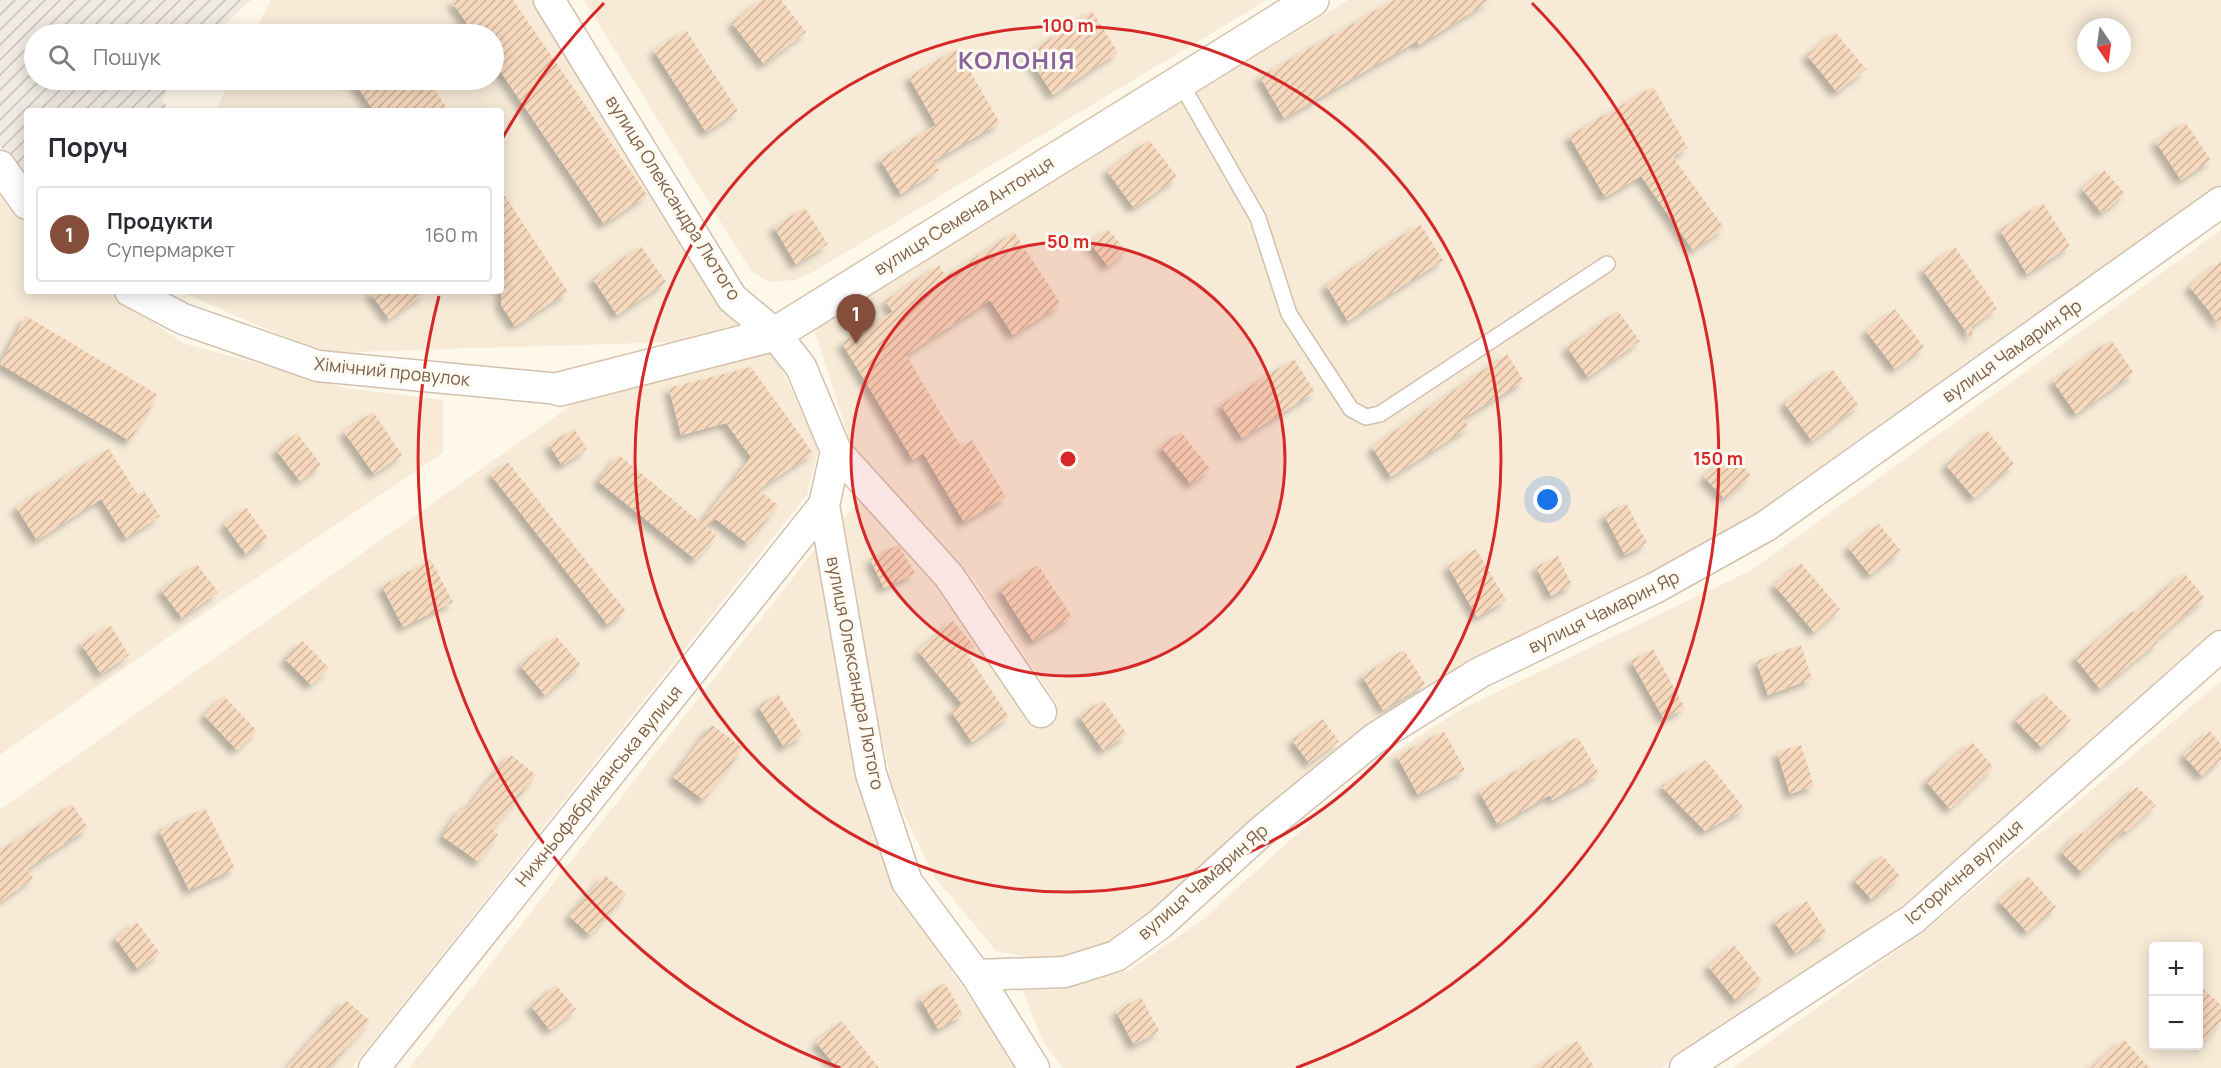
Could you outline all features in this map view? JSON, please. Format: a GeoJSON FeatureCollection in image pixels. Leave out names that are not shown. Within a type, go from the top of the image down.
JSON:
{"type":"FeatureCollection","features":[{"type":"Feature","properties":{"kind":"street","name":"вулиця Олександра Лютого"},"geometry":{"type":"LineString","coordinates":[[549,0],[732,298],[775,334],[801,367],[836,451],[949,576],[1041,712]]}},
{"type":"Feature","properties":{"kind":"street","name":"вулиця Семена Антонця"},"geometry":{"type":"LineString","coordinates":[[560,389],[775,334],[1311,0]]}},
{"type":"Feature","properties":{"kind":"street"},"geometry":{"type":"LineString","coordinates":[[0,166],[24,200]]}},
{"type":"Feature","properties":{"kind":"street","name":"вулиця Чамарин Яр"},"geometry":{"type":"LineString","coordinates":[[976,975],[1065,972],[1116,956],[1160,924],[1264,829],[1374,739],[1479,673],[1655,588],[1766,526],[2221,202]]}},
{"type":"Feature","properties":{"kind":"street","name":"Хімічний провулок"},"geometry":{"type":"LineString","coordinates":[[136,294],[183,319],[318,366],[560,389]]}},
{"type":"Feature","properties":{"kind":"street","name":"вулиця Олександра Лютого"},"geometry":{"type":"LineString","coordinates":[[836,451],[824,505],[871,774],[907,882],[976,975],[1034,1068]]}},
{"type":"Feature","properties":{"kind":"street","name":"Нижньофабриканська вулиця"},"geometry":{"type":"LineString","coordinates":[[374,1068],[824,505]]}},
{"type":"Feature","properties":{"kind":"street","name":"Історична вулиця"},"geometry":{"type":"LineString","coordinates":[[1686,1068],[1913,919],[2221,646]]}},
{"type":"Feature","properties":{"kind":"lane"},"geometry":{"type":"LineString","coordinates":[[1180,82],[1258,218],[1289,314],[1351,409],[1366,417],[1380,414],[1607,264]]}},
{"type":"Feature","properties":{"kind":"shaded area"},"geometry":{"type":"Polygon","coordinates":[[[0,0],[251,0],[225,24],[24,24],[24,90],[167,90],[162,99],[167,108],[24,108],[24,182],[0,146],[0,0]]]}},
{"type":"Feature","properties":{"kind":"shaded area"},"geometry":{"type":"Polygon","coordinates":[[[271,0],[533,0],[707,278],[740,324],[706,341],[321,353],[187,294],[504,294],[504,108],[217,108],[226,90],[504,90],[504,24],[259,24],[271,0]]]}},
{"type":"Feature","properties":{"kind":"shaded area"},"geometry":{"type":"Polygon","coordinates":[[[584,0],[1267,0],[813,272],[795,280],[768,282],[751,271],[584,0]]]}},
{"type":"Feature","properties":{"kind":"shaded area"},"geometry":{"type":"Polygon","coordinates":[[[1348,0],[2221,0],[2221,189],[1755,521],[1456,676],[1117,945],[1056,962],[996,951],[933,875],[893,790],[839,537],[844,518],[865,497],[942,582],[1039,723],[1058,706],[973,578],[852,448],[814,329],[1348,0]]]}},
{"type":"Feature","properties":{"kind":"shaded area"},"geometry":{"type":"Polygon","coordinates":[[[0,183],[24,217],[24,294],[112,294],[183,343],[345,388],[443,400],[443,453],[167,638],[0,755],[0,183]]]}},
{"type":"Feature","properties":{"kind":"shaded area"},"geometry":{"type":"Polygon","coordinates":[[[2221,230],[2221,630],[1912,905],[1661,1068],[1063,1068],[1043,1042],[1022,990],[1062,989],[1129,970],[1200,922],[1372,766],[1460,710],[1750,571],[2221,230]]]}},
{"type":"Feature","properties":{"kind":"shaded area"},"geometry":{"type":"Polygon","coordinates":[[[773,350],[819,448],[807,495],[352,1068],[0,1068],[0,810],[577,401],[773,350]]]}},
{"type":"Feature","properties":{"kind":"shaded area"},"geometry":{"type":"Polygon","coordinates":[[[820,543],[896,890],[1018,1068],[409,1068],[820,543]]]}},
{"type":"Feature","properties":{"kind":"shaded area"},"geometry":{"type":"Polygon","coordinates":[[[2221,681],[2221,1068],[1733,1068],[1928,928],[2221,681]]]}},
{"type":"Feature","properties":{"kind":"building"},"geometry":{"type":"Polygon","coordinates":[[[451,0],[513,0],[647,195],[604,224],[504,77],[504,24],[467,24],[451,0]]]}},
{"type":"Feature","properties":{"kind":"building"},"geometry":{"type":"Polygon","coordinates":[[[761,0],[781,0],[806,32],[764,64],[732,23],[761,0]]]}},
{"type":"Feature","properties":{"kind":"building"},"geometry":{"type":"Polygon","coordinates":[[[1394,0],[1491,0],[1419,45],[1417,41],[1284,118],[1260,77],[1394,0]]]}},
{"type":"Feature","properties":{"kind":"building"},"geometry":{"type":"Polygon","coordinates":[[[1092,11],[1118,52],[1053,95],[1027,54],[1092,11]]]}},
{"type":"Feature","properties":{"kind":"building"},"geometry":{"type":"Polygon","coordinates":[[[686,30],[738,111],[706,132],[654,51],[686,30]]]}},
{"type":"Feature","properties":{"kind":"building"},"geometry":{"type":"Polygon","coordinates":[[[1835,32],[1866,69],[1837,92],[1807,55],[1835,32]]]}},
{"type":"Feature","properties":{"kind":"building"},"geometry":{"type":"Polygon","coordinates":[[[957,49],[1000,123],[933,161],[939,170],[901,194],[880,159],[936,125],[909,77],[957,49]]]}},
{"type":"Feature","properties":{"kind":"building"},"geometry":{"type":"Polygon","coordinates":[[[1653,87],[1688,148],[1673,157],[1724,228],[1693,250],[1641,176],[1605,197],[1569,136],[1653,87]]]}},
{"type":"Feature","properties":{"kind":"building"},"geometry":{"type":"Polygon","coordinates":[[[360,90],[435,90],[447,108],[372,108],[360,90]]]}},
{"type":"Feature","properties":{"kind":"building"},"geometry":{"type":"Polygon","coordinates":[[[2185,122],[2211,160],[2181,180],[2156,142],[2185,122]]]}},
{"type":"Feature","properties":{"kind":"building"},"geometry":{"type":"Polygon","coordinates":[[[1149,140],[1177,177],[1134,208],[1107,171],[1149,140]]]}},
{"type":"Feature","properties":{"kind":"building"},"geometry":{"type":"Polygon","coordinates":[[[2104,170],[2125,194],[2102,213],[2082,189],[2104,170]]]}},
{"type":"Feature","properties":{"kind":"building"},"geometry":{"type":"Polygon","coordinates":[[[504,195],[568,292],[515,326],[501,305],[501,294],[504,294],[504,195]]]}},
{"type":"Feature","properties":{"kind":"building"},"geometry":{"type":"Polygon","coordinates":[[[2043,203],[2070,246],[2027,274],[2000,230],[2043,203]]]}},
{"type":"Feature","properties":{"kind":"building"},"geometry":{"type":"Polygon","coordinates":[[[805,208],[828,244],[796,264],[774,227],[805,208]]]}},
{"type":"Feature","properties":{"kind":"building"},"geometry":{"type":"Polygon","coordinates":[[[1420,224],[1443,260],[1348,321],[1326,285],[1420,224]]]}},
{"type":"Feature","properties":{"kind":"building"},"geometry":{"type":"Polygon","coordinates":[[[1108,229],[1126,251],[1108,266],[1090,243],[1108,229]]]}},
{"type":"Feature","properties":{"kind":"building"},"geometry":{"type":"Polygon","coordinates":[[[1014,232],[1061,304],[1013,335],[990,300],[906,355],[961,447],[972,440],[1006,497],[964,522],[923,453],[913,460],[842,343],[893,312],[885,301],[939,265],[946,276],[1014,232]]]}},
{"type":"Feature","properties":{"kind":"building"},"geometry":{"type":"Polygon","coordinates":[[[641,246],[666,282],[617,315],[593,279],[641,246]]]}},
{"type":"Feature","properties":{"kind":"building"},"geometry":{"type":"Polygon","coordinates":[[[1955,247],[1997,308],[1972,326],[1972,340],[1923,270],[1955,247]]]}},
{"type":"Feature","properties":{"kind":"building"},"geometry":{"type":"Polygon","coordinates":[[[2221,261],[2221,326],[2189,286],[2221,261]]]}},
{"type":"Feature","properties":{"kind":"building"},"geometry":{"type":"Polygon","coordinates":[[[371,294],[424,294],[389,319],[371,294]]]}},
{"type":"Feature","properties":{"kind":"building"},"geometry":{"type":"Polygon","coordinates":[[[1895,309],[1924,347],[1895,369],[1866,331],[1895,309]]]}},
{"type":"Feature","properties":{"kind":"building"},"geometry":{"type":"Polygon","coordinates":[[[1618,311],[1640,341],[1588,377],[1567,347],[1618,311]]]}},
{"type":"Feature","properties":{"kind":"building"},"geometry":{"type":"Polygon","coordinates":[[[26,316],[158,395],[130,441],[0,364],[26,316]]]}},
{"type":"Feature","properties":{"kind":"building"},"geometry":{"type":"Polygon","coordinates":[[[2111,340],[2134,373],[2076,414],[2053,381],[2111,340]]]}},
{"type":"Feature","properties":{"kind":"building"},"geometry":{"type":"Polygon","coordinates":[[[1507,354],[1524,381],[1463,418],[1469,427],[1391,477],[1372,447],[1507,354]]]}},
{"type":"Feature","properties":{"kind":"building"},"geometry":{"type":"Polygon","coordinates":[[[1294,359],[1315,392],[1242,438],[1221,405],[1294,359]]]}},
{"type":"Feature","properties":{"kind":"building"},"geometry":{"type":"Polygon","coordinates":[[[751,367],[813,453],[758,490],[778,505],[748,544],[716,519],[705,526],[716,535],[696,560],[598,481],[619,455],[701,523],[751,457],[726,423],[681,435],[669,388],[751,367]]]}},
{"type":"Feature","properties":{"kind":"building"},"geometry":{"type":"Polygon","coordinates":[[[1832,369],[1859,405],[1812,441],[1784,403],[1832,369]]]}},
{"type":"Feature","properties":{"kind":"building"},"geometry":{"type":"Polygon","coordinates":[[[373,412],[402,455],[374,474],[344,432],[373,412]]]}},
{"type":"Feature","properties":{"kind":"building"},"geometry":{"type":"Polygon","coordinates":[[[574,429],[587,449],[562,465],[549,445],[574,429]]]}},
{"type":"Feature","properties":{"kind":"building"},"geometry":{"type":"Polygon","coordinates":[[[1987,430],[2014,464],[1974,498],[1946,465],[1987,430]]]}},
{"type":"Feature","properties":{"kind":"building"},"geometry":{"type":"Polygon","coordinates":[[[1181,432],[1210,469],[1191,484],[1161,447],[1181,432]]]}},
{"type":"Feature","properties":{"kind":"building"},"geometry":{"type":"Polygon","coordinates":[[[297,433],[321,465],[300,481],[276,450],[297,433]]]}},
{"type":"Feature","properties":{"kind":"building"},"geometry":{"type":"Polygon","coordinates":[[[109,449],[138,495],[144,491],[160,516],[126,538],[101,499],[37,540],[16,507],[109,449]]]}},
{"type":"Feature","properties":{"kind":"building"},"geometry":{"type":"Polygon","coordinates":[[[1730,453],[1751,475],[1725,499],[1704,477],[1730,453]]]}},
{"type":"Feature","properties":{"kind":"building"},"geometry":{"type":"Polygon","coordinates":[[[508,462],[626,611],[608,625],[491,475],[508,462]]]}},
{"type":"Feature","properties":{"kind":"building"},"geometry":{"type":"Polygon","coordinates":[[[1626,503],[1647,543],[1625,555],[1604,515],[1626,503]]]}},
{"type":"Feature","properties":{"kind":"building"},"geometry":{"type":"Polygon","coordinates":[[[246,507],[268,538],[246,554],[224,524],[246,507]]]}},
{"type":"Feature","properties":{"kind":"building"},"geometry":{"type":"Polygon","coordinates":[[[1879,524],[1901,551],[1870,575],[1848,547],[1879,524]]]}},
{"type":"Feature","properties":{"kind":"building"},"geometry":{"type":"Polygon","coordinates":[[[898,545],[915,573],[884,588],[870,559],[898,545]]]}},
{"type":"Feature","properties":{"kind":"building"},"geometry":{"type":"Polygon","coordinates":[[[1476,549],[1506,600],[1477,617],[1448,566],[1476,549]]]}},
{"type":"Feature","properties":{"kind":"building"},"geometry":{"type":"Polygon","coordinates":[[[1558,556],[1572,585],[1551,596],[1536,567],[1558,556]]]}},
{"type":"Feature","properties":{"kind":"building"},"geometry":{"type":"Polygon","coordinates":[[[431,560],[453,602],[403,627],[382,586],[431,560]]]}},
{"type":"Feature","properties":{"kind":"building"},"geometry":{"type":"Polygon","coordinates":[[[1801,563],[1840,609],[1814,632],[1774,585],[1801,563]]]}},
{"type":"Feature","properties":{"kind":"building"},"geometry":{"type":"Polygon","coordinates":[[[197,564],[218,592],[182,618],[161,590],[197,564]]]}},
{"type":"Feature","properties":{"kind":"building"},"geometry":{"type":"Polygon","coordinates":[[[1038,565],[1072,617],[1033,641],[1000,589],[1038,565]]]}},
{"type":"Feature","properties":{"kind":"building"},"geometry":{"type":"Polygon","coordinates":[[[2184,573],[2205,598],[2156,639],[2158,642],[2100,689],[2075,658],[2133,611],[2135,614],[2184,573]]]}},
{"type":"Feature","properties":{"kind":"building"},"geometry":{"type":"Polygon","coordinates":[[[953,621],[974,646],[966,652],[1009,717],[972,742],[951,711],[962,704],[918,651],[953,621]]]}},
{"type":"Feature","properties":{"kind":"building"},"geometry":{"type":"Polygon","coordinates":[[[110,625],[129,655],[101,674],[81,644],[110,625]]]}},
{"type":"Feature","properties":{"kind":"building"},"geometry":{"type":"Polygon","coordinates":[[[556,636],[581,665],[545,695],[520,665],[556,636]]]}},
{"type":"Feature","properties":{"kind":"building"},"geometry":{"type":"Polygon","coordinates":[[[303,641],[329,668],[311,685],[285,659],[303,641]]]}},
{"type":"Feature","properties":{"kind":"building"},"geometry":{"type":"Polygon","coordinates":[[[1801,645],[1812,679],[1768,695],[1756,661],[1801,645]]]}},
{"type":"Feature","properties":{"kind":"building"},"geometry":{"type":"Polygon","coordinates":[[[1653,649],[1685,708],[1664,719],[1631,661],[1653,649]]]}},
{"type":"Feature","properties":{"kind":"building"},"geometry":{"type":"Polygon","coordinates":[[[1404,650],[1425,684],[1383,710],[1362,676],[1404,650]]]}},
{"type":"Feature","properties":{"kind":"building"},"geometry":{"type":"Polygon","coordinates":[[[2044,693],[2071,720],[2042,748],[2015,720],[2044,693]]]}},
{"type":"Feature","properties":{"kind":"building"},"geometry":{"type":"Polygon","coordinates":[[[778,694],[803,735],[784,747],[758,706],[778,694]]]}},
{"type":"Feature","properties":{"kind":"building"},"geometry":{"type":"Polygon","coordinates":[[[224,696],[257,731],[237,750],[204,715],[224,696]]]}},
{"type":"Feature","properties":{"kind":"building"},"geometry":{"type":"Polygon","coordinates":[[[1103,700],[1127,734],[1103,750],[1079,716],[1103,700]]]}},
{"type":"Feature","properties":{"kind":"building"},"geometry":{"type":"Polygon","coordinates":[[[1323,719],[1339,741],[1309,763],[1292,740],[1323,719]]]}},
{"type":"Feature","properties":{"kind":"building"},"geometry":{"type":"Polygon","coordinates":[[[712,725],[743,748],[704,800],[673,777],[712,725]]]}},
{"type":"Feature","properties":{"kind":"building"},"geometry":{"type":"Polygon","coordinates":[[[1444,731],[1465,770],[1418,795],[1397,756],[1444,731]]]}},
{"type":"Feature","properties":{"kind":"building"},"geometry":{"type":"Polygon","coordinates":[[[2210,731],[2221,744],[2221,759],[2202,776],[2183,755],[2210,731]]]}},
{"type":"Feature","properties":{"kind":"building"},"geometry":{"type":"Polygon","coordinates":[[[1578,737],[1599,774],[1552,800],[1550,795],[1498,825],[1479,791],[1578,737]]]}},
{"type":"Feature","properties":{"kind":"building"},"geometry":{"type":"Polygon","coordinates":[[[1972,742],[1993,767],[1950,809],[1926,781],[1972,742]]]}},
{"type":"Feature","properties":{"kind":"building"},"geometry":{"type":"Polygon","coordinates":[[[1801,745],[1814,786],[1790,794],[1777,752],[1801,745]]]}},
{"type":"Feature","properties":{"kind":"building"},"geometry":{"type":"Polygon","coordinates":[[[510,754],[536,775],[492,830],[498,834],[479,862],[442,836],[461,808],[465,811],[510,754]]]}},
{"type":"Feature","properties":{"kind":"building"},"geometry":{"type":"Polygon","coordinates":[[[1706,760],[1745,809],[1705,831],[1661,786],[1706,760]]]}},
{"type":"Feature","properties":{"kind":"building"},"geometry":{"type":"Polygon","coordinates":[[[2137,787],[2156,805],[2126,832],[2124,830],[2082,873],[2061,852],[2080,832],[2083,835],[2137,787]]]}},
{"type":"Feature","properties":{"kind":"building"},"geometry":{"type":"Polygon","coordinates":[[[72,804],[88,828],[27,869],[33,878],[0,902],[0,851],[72,804]]]}},
{"type":"Feature","properties":{"kind":"building"},"geometry":{"type":"Polygon","coordinates":[[[205,808],[235,868],[189,890],[159,830],[205,808]]]}},
{"type":"Feature","properties":{"kind":"building"},"geometry":{"type":"Polygon","coordinates":[[[1882,855],[1900,876],[1872,900],[1854,880],[1882,855]]]}},
{"type":"Feature","properties":{"kind":"building"},"geometry":{"type":"Polygon","coordinates":[[[605,875],[626,894],[590,935],[569,916],[605,875]]]}},
{"type":"Feature","properties":{"kind":"building"},"geometry":{"type":"Polygon","coordinates":[[[2028,876],[2056,907],[2027,932],[1999,901],[2028,876]]]}},
{"type":"Feature","properties":{"kind":"building"},"geometry":{"type":"Polygon","coordinates":[[[1807,901],[1827,933],[1795,953],[1774,921],[1807,901]]]}},
{"type":"Feature","properties":{"kind":"building"},"geometry":{"type":"Polygon","coordinates":[[[137,922],[160,953],[138,969],[115,938],[137,922]]]}},
{"type":"Feature","properties":{"kind":"building"},"geometry":{"type":"Polygon","coordinates":[[[1734,945],[1762,981],[1736,1001],[1708,966],[1734,945]]]}},
{"type":"Feature","properties":{"kind":"building"},"geometry":{"type":"Polygon","coordinates":[[[945,983],[963,1015],[938,1029],[920,998],[945,983]]]}},
{"type":"Feature","properties":{"kind":"building"},"geometry":{"type":"Polygon","coordinates":[[[556,985],[576,1009],[550,1030],[531,1006],[556,985]]]}},
{"type":"Feature","properties":{"kind":"building"},"geometry":{"type":"Polygon","coordinates":[[[2203,989],[2221,1005],[2221,1021],[2203,1042],[2203,989]]]}},
{"type":"Feature","properties":{"kind":"building"},"geometry":{"type":"Polygon","coordinates":[[[1141,997],[1159,1031],[1134,1045],[1116,1011],[1141,997]]]}},
{"type":"Feature","properties":{"kind":"building"},"geometry":{"type":"Polygon","coordinates":[[[346,1000],[370,1021],[329,1068],[287,1068],[346,1000]]]}},
{"type":"Feature","properties":{"kind":"building"},"geometry":{"type":"Polygon","coordinates":[[[842,1021],[879,1068],[837,1068],[816,1042],[842,1021]]]}},
{"type":"Feature","properties":{"kind":"building"},"geometry":{"type":"Polygon","coordinates":[[[2124,1039],[2149,1068],[2091,1068],[2124,1039]]]}},
{"type":"Feature","properties":{"kind":"building"},"geometry":{"type":"Polygon","coordinates":[[[1577,1041],[1595,1068],[1535,1068],[1577,1041]]]}},
{"type":"Feature","properties":{"kind":"place","name":"Продукти"},"geometry":{"type":"Point","coordinates":[856,344]}},
{"type":"Feature","properties":{"kind":"district","name":"КОЛОНІЯ"},"geometry":{"type":"Point","coordinates":[1017,61]}}]}
